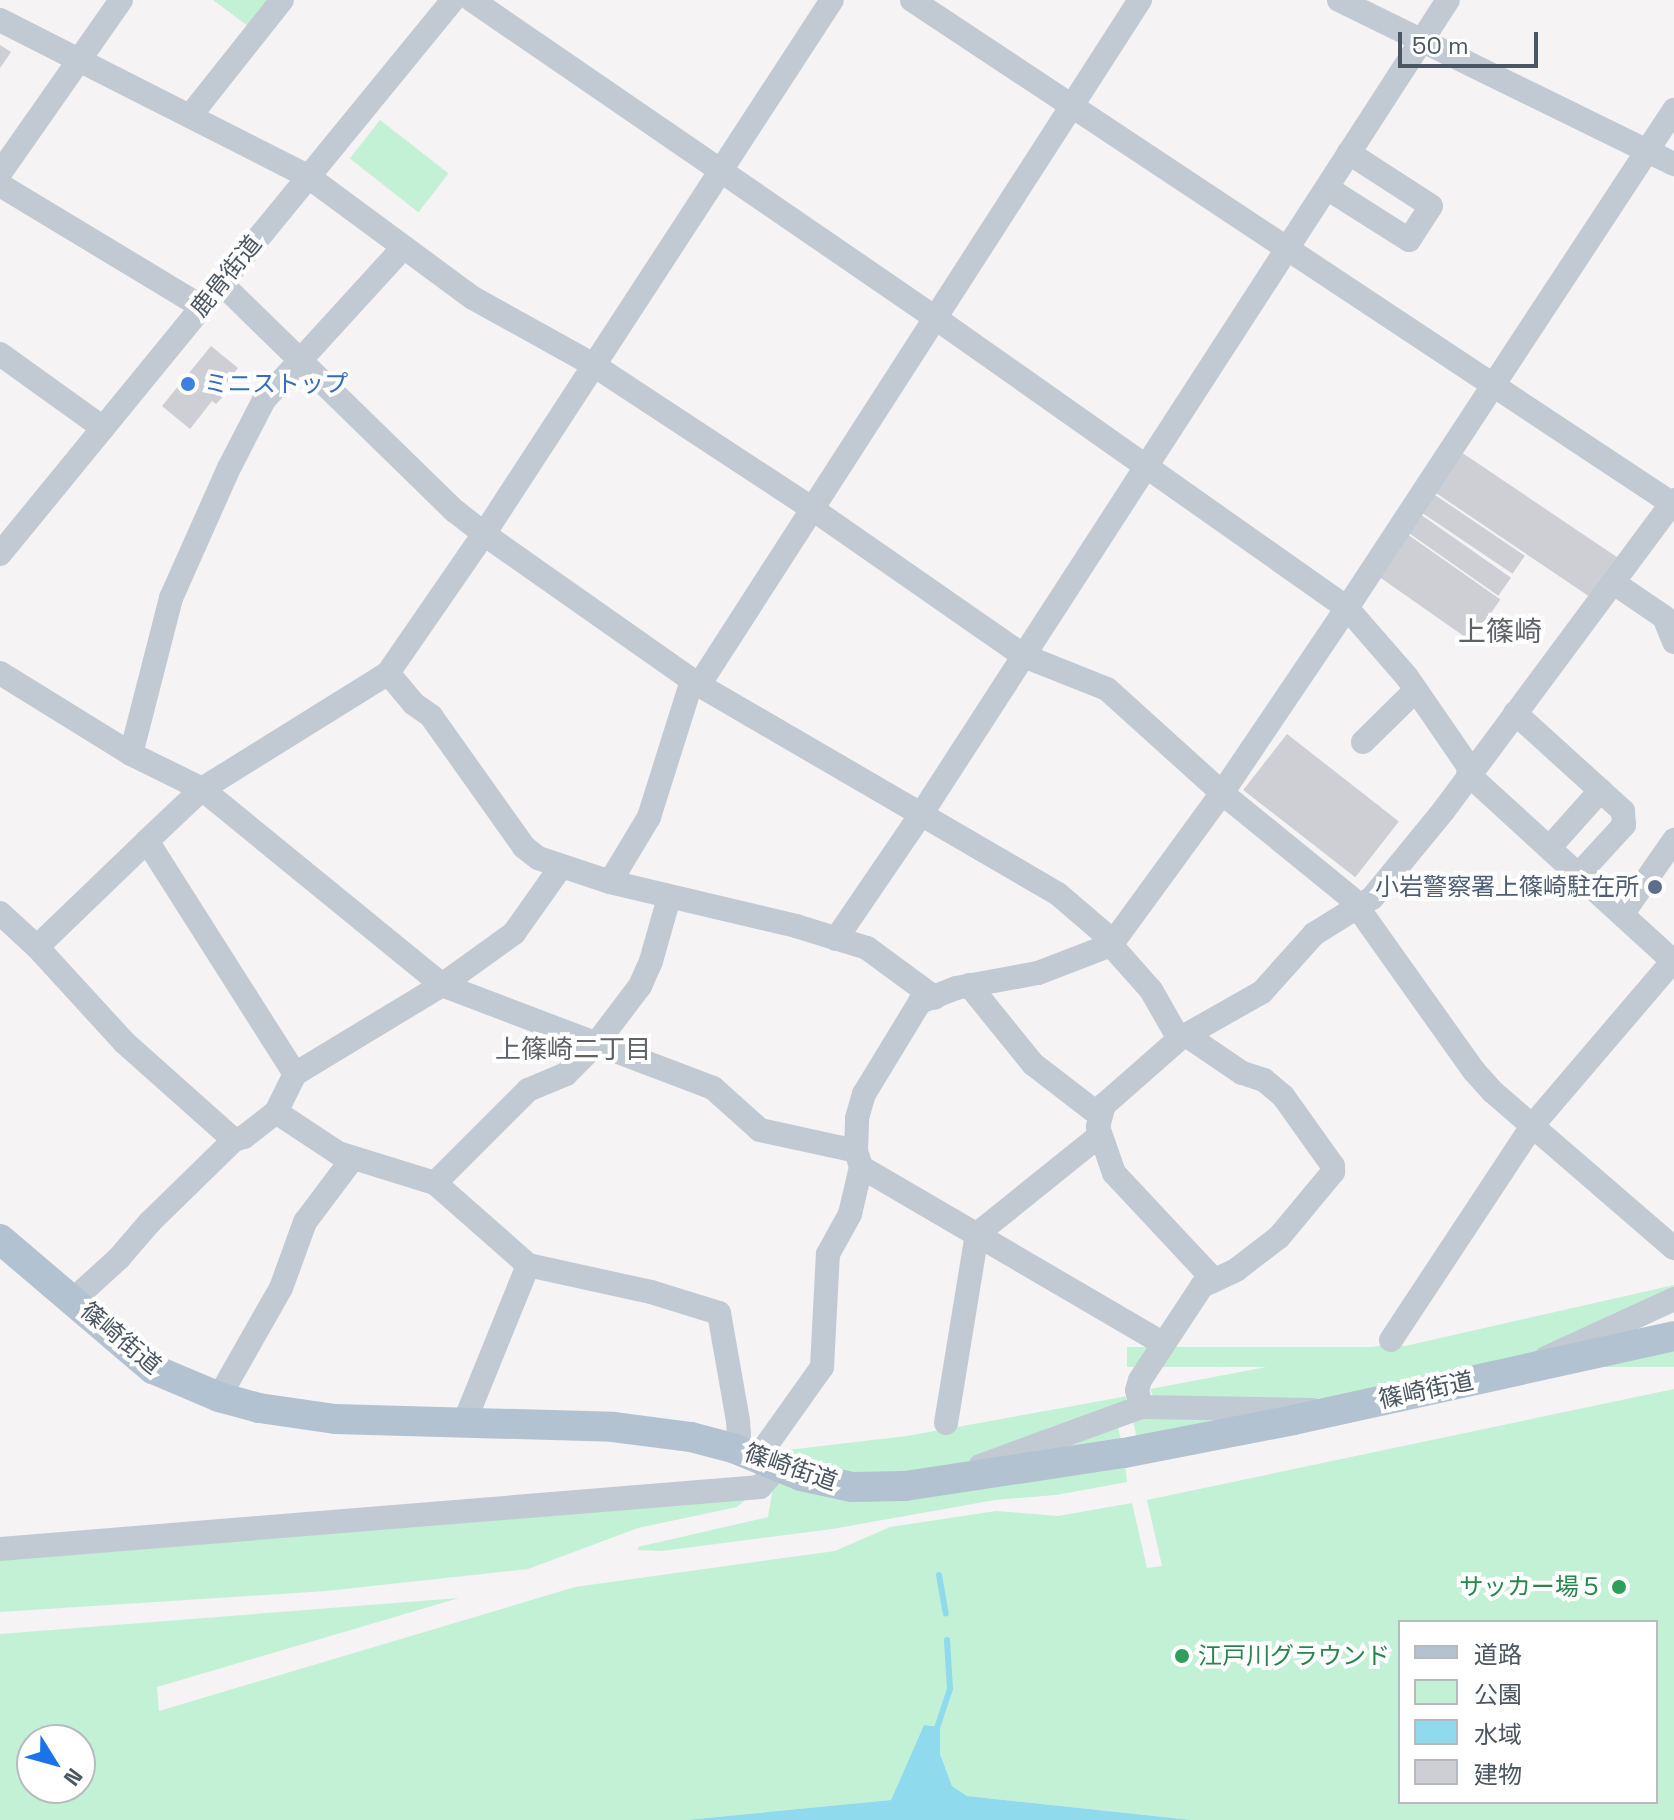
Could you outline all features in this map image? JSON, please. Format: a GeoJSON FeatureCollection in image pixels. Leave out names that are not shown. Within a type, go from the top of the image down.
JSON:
{"type":"FeatureCollection","features":[{"type":"Feature","properties":{"kind":"main road","name":"篠崎街道"},"geometry":{"type":"LineString","coordinates":[[0,1239],[153,1369],[219,1397],[259,1408],[335,1419],[613,1427],[691,1437],[852,1487],[879,1489],[1124,1453],[1674,1336]]}},
{"type":"Feature","properties":{"kind":"street"},"geometry":{"type":"LineString","coordinates":[[0,173],[121,0]]}},
{"type":"Feature","properties":{"kind":"street"},"geometry":{"type":"LineString","coordinates":[[190,116],[282,0]]}},
{"type":"Feature","properties":{"kind":"street","name":"鹿骨街道"},"geometry":{"type":"LineString","coordinates":[[0,554],[306,175],[453,0]]}},
{"type":"Feature","properties":{"kind":"street"},"geometry":{"type":"LineString","coordinates":[[472,0],[934,317],[1347,608],[1416,690],[1470,772],[1674,961],[1532,1126],[1391,1340]]}},
{"type":"Feature","properties":{"kind":"street"},"geometry":{"type":"LineString","coordinates":[[37,947],[202,789],[388,673],[484,534],[719,169],[832,0]]}},
{"type":"Feature","properties":{"kind":"street"},"geometry":{"type":"LineString","coordinates":[[912,0],[1673,503],[1420,842],[1360,908],[1314,934],[1262,992],[1183,1037],[1104,1105],[1099,1125],[977,1234],[946,1423]]}},
{"type":"Feature","properties":{"kind":"street"},"geometry":{"type":"LineString","coordinates":[[610,882],[649,817],[695,683],[1140,0]]}},
{"type":"Feature","properties":{"kind":"street"},"geometry":{"type":"LineString","coordinates":[[1339,0],[1674,164]]}},
{"type":"Feature","properties":{"kind":"street"},"geometry":{"type":"LineString","coordinates":[[836,939],[922,813],[1448,0]]}},
{"type":"Feature","properties":{"kind":"street"},"geometry":{"type":"LineString","coordinates":[[0,20],[306,175],[473,298],[592,364],[811,508],[1024,656],[1107,689],[1222,793],[1360,908],[1474,1071],[1532,1126],[1674,1248]]}},
{"type":"Feature","properties":{"kind":"street"},"geometry":{"type":"LineString","coordinates":[[756,1457],[822,1367],[828,1254],[850,1214],[859,1159],[857,1118],[864,1094],[920,1002],[969,985],[1038,973],[1113,943],[1222,793],[1347,608],[1674,110]]}},
{"type":"Feature","properties":{"kind":"street"},"geometry":{"type":"LineString","coordinates":[[1327,188],[1409,240],[1431,206],[1349,153]]}},
{"type":"Feature","properties":{"kind":"street"},"geometry":{"type":"LineString","coordinates":[[0,185],[202,307]]}},
{"type":"Feature","properties":{"kind":"street"},"geometry":{"type":"LineString","coordinates":[[131,754],[171,598],[229,468],[264,400],[403,248]]}},
{"type":"Feature","properties":{"kind":"street"},"geometry":{"type":"LineString","coordinates":[[221,283],[455,511],[484,534],[695,683],[1058,894],[1113,943],[1151,990],[1183,1037],[1242,1073],[1264,1080],[1283,1096],[1333,1166],[1333,1172],[1279,1237],[1236,1270],[1202,1286],[1140,1380],[1137,1390],[1141,1407]]}},
{"type":"Feature","properties":{"kind":"street"},"geometry":{"type":"LineString","coordinates":[[4,363],[103,428]]}},
{"type":"Feature","properties":{"kind":"street"},"geometry":{"type":"LineString","coordinates":[[1614,583],[1664,617],[1674,642]]}},
{"type":"Feature","properties":{"kind":"street"},"geometry":{"type":"LineString","coordinates":[[0,673],[131,754],[202,789],[442,985],[713,1088],[760,1130],[859,1159],[977,1234],[1162,1343]]}},
{"type":"Feature","properties":{"kind":"street"},"geometry":{"type":"LineString","coordinates":[[388,673],[414,704],[431,716],[524,847],[560,868],[669,898],[796,926],[867,948],[935,998]]}},
{"type":"Feature","properties":{"kind":"street"},"geometry":{"type":"LineString","coordinates":[[1363,742],[1377,724],[1416,690]]}},
{"type":"Feature","properties":{"kind":"street"},"geometry":{"type":"LineString","coordinates":[[1515,713],[1623,811],[1624,825],[1580,873]]}},
{"type":"Feature","properties":{"kind":"street"},"geometry":{"type":"LineString","coordinates":[[1550,847],[1601,790]]}},
{"type":"Feature","properties":{"kind":"street"},"geometry":{"type":"LineString","coordinates":[[1624,912],[1674,840]]}},
{"type":"Feature","properties":{"kind":"street"},"geometry":{"type":"LineString","coordinates":[[147,841],[295,1074]]}},
{"type":"Feature","properties":{"kind":"street"},"geometry":{"type":"LineString","coordinates":[[74,1299],[234,1140],[244,1137],[276,1112],[295,1074],[442,985],[514,933],[560,868]]}},
{"type":"Feature","properties":{"kind":"street"},"geometry":{"type":"LineString","coordinates":[[435,1183],[528,1090],[566,1074],[596,1044],[640,986],[651,961],[669,898]]}},
{"type":"Feature","properties":{"kind":"street"},"geometry":{"type":"LineString","coordinates":[[0,913],[37,947],[125,1043],[234,1140]]}},
{"type":"Feature","properties":{"kind":"street"},"geometry":{"type":"LineString","coordinates":[[969,985],[1033,1064],[1099,1125],[1114,1173],[1214,1280]]}},
{"type":"Feature","properties":{"kind":"street"},"geometry":{"type":"LineString","coordinates":[[0,1549],[760,1487],[756,1457],[739,1434],[719,1313],[651,1292],[528,1265],[435,1183],[338,1153],[276,1112]]}},
{"type":"Feature","properties":{"kind":"street"},"geometry":{"type":"LineString","coordinates":[[219,1397],[281,1288],[305,1222],[353,1158]]}},
{"type":"Feature","properties":{"kind":"street"},"geometry":{"type":"LineString","coordinates":[[464,1423],[528,1265]]}},
{"type":"Feature","properties":{"kind":"street"},"geometry":{"type":"LineString","coordinates":[[1526,1369],[1567,1345],[1674,1299]]}},
{"type":"Feature","properties":{"kind":"street"},"geometry":{"type":"LineString","coordinates":[[934,1482],[1141,1407],[1273,1406],[1327,1411]]}},
{"type":"Feature","properties":{"kind":"green space"},"geometry":{"type":"Polygon","coordinates":[[[213,0],[275,0],[252,29],[213,0]]]}},
{"type":"Feature","properties":{"kind":"green space"},"geometry":{"type":"Polygon","coordinates":[[[380,120],[449,174],[418,212],[350,159],[380,120]]]}},
{"type":"Feature","properties":{"kind":"green space"},"geometry":{"type":"Polygon","coordinates":[[[1674,1285],[1674,1293],[1570,1340],[1500,1365],[1356,1396],[1273,1402],[1154,1398],[1150,1389],[1388,1344],[1405,1346],[1674,1285]]]}},
{"type":"Feature","properties":{"kind":"green space"},"geometry":{"type":"Polygon","coordinates":[[[1127,1347],[1674,1347],[1674,1367],[1127,1367],[1127,1347]]]}},
{"type":"Feature","properties":{"kind":"green space"},"geometry":{"type":"Polygon","coordinates":[[[1674,1389],[1674,1820],[1192,1820],[967,1796],[952,1786],[940,1754],[940,1727],[924,1725],[891,1800],[686,1820],[0,1820],[0,1634],[459,1598],[157,1687],[159,1711],[575,1587],[835,1551],[890,1527],[996,1511],[1058,1516],[1132,1503],[1147,1568],[1162,1566],[1147,1500],[1674,1389]]]}},
{"type":"Feature","properties":{"kind":"green space"},"geometry":{"type":"Polygon","coordinates":[[[1128,1396],[1125,1401],[1003,1451],[930,1472],[829,1473],[779,1451],[907,1436],[1128,1396]]]}},
{"type":"Feature","properties":{"kind":"green space"},"geometry":{"type":"Polygon","coordinates":[[[1275,1413],[1137,1440],[1132,1416],[1275,1413]]]}},
{"type":"Feature","properties":{"kind":"green space"},"geometry":{"type":"Polygon","coordinates":[[[1116,1420],[1121,1440],[1005,1462],[1116,1420]]]}},
{"type":"Feature","properties":{"kind":"green space"},"geometry":{"type":"Polygon","coordinates":[[[1125,1465],[1127,1482],[1056,1495],[995,1500],[832,1529],[662,1551],[638,1550],[638,1547],[768,1517],[773,1487],[781,1483],[1125,1465]]]}},
{"type":"Feature","properties":{"kind":"green space"},"geometry":{"type":"Polygon","coordinates":[[[746,1499],[737,1507],[638,1528],[528,1569],[326,1591],[0,1612],[0,1557],[746,1499]]]}},
{"type":"Feature","properties":{"kind":"water"},"geometry":{"type":"Polygon","coordinates":[[[924,1725],[940,1727],[940,1754],[952,1786],[967,1796],[1192,1820],[686,1820],[891,1800],[924,1725]]]}},
{"type":"Feature","properties":{"kind":"building"},"geometry":{"type":"Polygon","coordinates":[[[0,45],[11,52],[0,68],[0,45]]]}},
{"type":"Feature","properties":{"kind":"building"},"geometry":{"type":"Polygon","coordinates":[[[211,346],[238,368],[222,389],[227,392],[216,404],[212,401],[190,429],[162,406],[211,346]]]}},
{"type":"Feature","properties":{"kind":"building"},"geometry":{"type":"Polygon","coordinates":[[[1461,452],[1620,559],[1593,599],[1434,492],[1461,452]]]}},
{"type":"Feature","properties":{"kind":"building"},"geometry":{"type":"Polygon","coordinates":[[[1432,493],[1525,556],[1513,574],[1420,511],[1432,493]]]}},
{"type":"Feature","properties":{"kind":"building"},"geometry":{"type":"Polygon","coordinates":[[[1420,514],[1511,578],[1498,596],[1407,532],[1420,514]]]}},
{"type":"Feature","properties":{"kind":"building"},"geometry":{"type":"Polygon","coordinates":[[[1407,534],[1500,599],[1471,641],[1378,576],[1407,534]]]}},
{"type":"Feature","properties":{"kind":"building"},"geometry":{"type":"Polygon","coordinates":[[[1287,734],[1399,821],[1355,877],[1243,790],[1287,734]]]}},
{"type":"Feature","properties":{"kind":"waterway"},"geometry":{"type":"LineString","coordinates":[[939,1575],[946,1613]]}},
{"type":"Feature","properties":{"kind":"waterway"},"geometry":{"type":"LineString","coordinates":[[935,1734],[950,1689],[947,1640]]}},
{"type":"Feature","properties":{"kind":"place","name":"ミニストップ"},"geometry":{"type":"Point","coordinates":[188,384]}},
{"type":"Feature","properties":{"kind":"place","name":"小岩警察署上篠崎駐在所"},"geometry":{"type":"Point","coordinates":[1655,887]}},
{"type":"Feature","properties":{"kind":"place","name":"サッカー場５"},"geometry":{"type":"Point","coordinates":[1619,1587]}},
{"type":"Feature","properties":{"kind":"place","name":"江戸川グラウンド"},"geometry":{"type":"Point","coordinates":[1182,1656]}},
{"type":"Feature","properties":{"kind":"district","name":"上篠崎"},"geometry":{"type":"Point","coordinates":[1500,631]}},
{"type":"Feature","properties":{"kind":"district","name":"上篠崎二丁目"},"geometry":{"type":"Point","coordinates":[573,1050]}}]}
